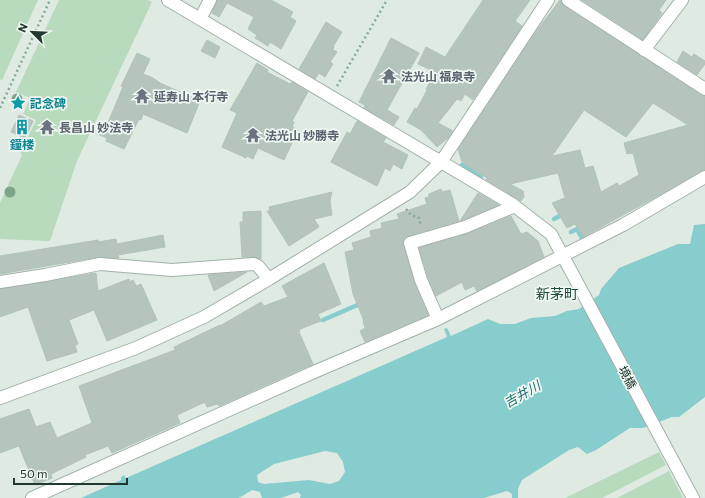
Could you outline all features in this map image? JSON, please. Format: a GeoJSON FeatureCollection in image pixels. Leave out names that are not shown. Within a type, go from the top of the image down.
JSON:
{"type":"FeatureCollection","features":[{"type":"Feature","properties":{"kind":"street","name":"境橋"},"geometry":{"type":"LineString","coordinates":[[168,0],[515,206],[551,234],[693,498]]}},
{"type":"Feature","properties":{"kind":"street"},"geometry":{"type":"LineString","coordinates":[[200,19],[210,0]]}},
{"type":"Feature","properties":{"kind":"street"},"geometry":{"type":"LineString","coordinates":[[0,397],[136,348],[204,317],[269,279],[410,192],[441,162],[548,0]]}},
{"type":"Feature","properties":{"kind":"street"},"geometry":{"type":"LineString","coordinates":[[568,0],[705,89]]}},
{"type":"Feature","properties":{"kind":"street"},"geometry":{"type":"LineString","coordinates":[[644,50],[682,0]]}},
{"type":"Feature","properties":{"kind":"street"},"geometry":{"type":"LineString","coordinates":[[32,498],[286,384],[438,319],[623,225],[705,177]]}},
{"type":"Feature","properties":{"kind":"street"},"geometry":{"type":"LineString","coordinates":[[438,319],[421,280],[410,243],[465,227],[515,206]]}},
{"type":"Feature","properties":{"kind":"street"},"geometry":{"type":"LineString","coordinates":[[0,282],[100,264],[172,270],[254,264],[258,266],[269,279]]}},
{"type":"Feature","properties":{"kind":"path"},"geometry":{"type":"LineString","coordinates":[[0,108],[50,0]]}},
{"type":"Feature","properties":{"kind":"path"},"geometry":{"type":"LineString","coordinates":[[331,97],[387,0]]}},
{"type":"Feature","properties":{"kind":"path"},"geometry":{"type":"LineString","coordinates":[[400,198],[411,215],[419,218],[425,238]]}},
{"type":"Feature","properties":{"kind":"green space"},"geometry":{"type":"Polygon","coordinates":[[[0,0],[38,0],[2,80],[0,79],[0,0]]]}},
{"type":"Feature","properties":{"kind":"green space","name":"長昌山 妙法寺"},"geometry":{"type":"Polygon","coordinates":[[[59,0],[148,0],[152,2],[77,161],[50,241],[0,239],[0,203],[22,155],[19,150],[24,141],[26,141],[36,120],[23,114],[30,98],[16,92],[59,0]]]}},
{"type":"Feature","properties":{"kind":"green space"},"geometry":{"type":"Polygon","coordinates":[[[659,452],[666,465],[602,498],[565,498],[659,452]]]}},
{"type":"Feature","properties":{"kind":"green space"},"geometry":{"type":"Polygon","coordinates":[[[669,471],[683,498],[617,498],[669,471]]]}},
{"type":"Feature","properties":{"kind":"water","name":"吉井川"},"geometry":{"type":"Polygon","coordinates":[[[705,224],[705,397],[679,417],[672,417],[643,428],[630,428],[596,450],[587,454],[578,447],[569,450],[522,480],[518,489],[518,498],[512,498],[512,494],[507,491],[484,498],[300,498],[301,495],[298,492],[281,498],[262,498],[260,492],[252,490],[239,498],[81,498],[121,480],[121,477],[124,475],[126,478],[447,337],[444,329],[447,328],[451,336],[488,319],[500,324],[515,324],[531,318],[555,316],[567,311],[579,309],[599,295],[601,289],[619,268],[678,244],[690,244],[694,225],[705,224]],[[325,451],[274,464],[257,475],[258,482],[264,484],[309,480],[330,484],[339,481],[345,472],[343,462],[337,453],[325,451]]]}},
{"type":"Feature","properties":{"kind":"building"},"geometry":{"type":"Polygon","coordinates":[[[217,0],[271,0],[293,12],[290,17],[296,21],[281,49],[270,42],[268,46],[255,38],[257,35],[248,29],[254,17],[227,3],[219,17],[212,13],[217,0]]]}},
{"type":"Feature","properties":{"kind":"building"},"geometry":{"type":"Polygon","coordinates":[[[483,0],[530,0],[515,21],[522,26],[473,100],[465,94],[461,101],[457,99],[438,123],[453,131],[448,138],[437,147],[421,130],[407,122],[415,108],[417,109],[436,72],[418,64],[426,47],[445,57],[483,0]]]}},
{"type":"Feature","properties":{"kind":"building"},"geometry":{"type":"Polygon","coordinates":[[[560,0],[564,6],[705,96],[705,170],[583,237],[575,224],[567,228],[552,203],[565,198],[558,173],[510,184],[523,191],[524,197],[521,201],[486,180],[487,178],[462,162],[458,149],[534,34],[560,0]],[[653,103],[626,137],[584,110],[552,156],[580,150],[585,168],[593,166],[601,192],[617,183],[619,186],[639,175],[633,153],[627,154],[624,143],[688,125],[653,103]]]}},
{"type":"Feature","properties":{"kind":"building"},"geometry":{"type":"Polygon","coordinates":[[[582,0],[666,0],[659,10],[662,13],[643,40],[582,0]]]}},
{"type":"Feature","properties":{"kind":"building"},"geometry":{"type":"Polygon","coordinates":[[[326,22],[342,32],[334,45],[333,50],[337,52],[330,62],[333,64],[325,77],[319,73],[315,79],[299,69],[326,22]]]}},
{"type":"Feature","properties":{"kind":"building"},"geometry":{"type":"Polygon","coordinates":[[[391,38],[419,53],[387,110],[399,117],[394,125],[364,108],[365,105],[359,102],[391,38]]]}},
{"type":"Feature","properties":{"kind":"building"},"geometry":{"type":"Polygon","coordinates":[[[207,40],[220,47],[215,58],[201,51],[207,40]]]}},
{"type":"Feature","properties":{"kind":"building"},"geometry":{"type":"Polygon","coordinates":[[[683,51],[692,57],[694,54],[705,61],[705,64],[697,75],[677,62],[683,51]]]}},
{"type":"Feature","properties":{"kind":"building"},"geometry":{"type":"Polygon","coordinates":[[[137,53],[150,59],[143,74],[200,101],[187,133],[143,114],[124,149],[106,141],[107,138],[95,133],[100,122],[107,125],[123,87],[121,86],[137,53]]]}},
{"type":"Feature","properties":{"kind":"building"},"geometry":{"type":"Polygon","coordinates":[[[257,63],[268,70],[267,72],[290,84],[292,82],[308,92],[292,121],[294,122],[292,127],[298,130],[284,160],[258,148],[253,159],[247,156],[246,158],[222,147],[237,113],[230,110],[257,63]]]}},
{"type":"Feature","properties":{"kind":"building","name":"鐘楼"},"geometry":{"type":"Polygon","coordinates":[[[19,115],[33,121],[25,138],[11,132],[19,115]]]}},
{"type":"Feature","properties":{"kind":"building"},"geometry":{"type":"Polygon","coordinates":[[[357,121],[386,138],[383,142],[408,155],[402,169],[393,164],[390,171],[385,168],[377,186],[331,162],[347,132],[350,134],[357,121]]]}},
{"type":"Feature","properties":{"kind":"building"},"geometry":{"type":"Polygon","coordinates":[[[441,189],[442,192],[450,190],[459,221],[408,236],[403,242],[414,282],[428,315],[365,342],[360,331],[365,328],[364,321],[353,294],[345,252],[354,250],[352,243],[371,237],[370,231],[382,228],[381,223],[399,219],[397,214],[427,204],[425,198],[429,197],[429,194],[441,189]]]}},
{"type":"Feature","properties":{"kind":"building"},"geometry":{"type":"Polygon","coordinates":[[[332,192],[330,201],[332,215],[314,219],[319,227],[289,246],[267,211],[270,211],[269,207],[332,192]]]}},
{"type":"Feature","properties":{"kind":"building"},"geometry":{"type":"Polygon","coordinates":[[[478,193],[499,205],[460,221],[478,193]]]}},
{"type":"Feature","properties":{"kind":"building"},"geometry":{"type":"Polygon","coordinates":[[[261,211],[261,259],[254,257],[242,257],[240,222],[243,222],[243,212],[261,211]]]}},
{"type":"Feature","properties":{"kind":"building"},"geometry":{"type":"Polygon","coordinates":[[[511,216],[521,234],[527,232],[538,241],[544,257],[477,291],[474,286],[465,290],[462,282],[436,296],[419,248],[467,234],[511,216]]]}},
{"type":"Feature","properties":{"kind":"building"},"geometry":{"type":"Polygon","coordinates":[[[163,235],[165,247],[118,255],[119,258],[99,257],[0,274],[0,256],[98,240],[98,242],[116,239],[117,244],[163,235]]]}},
{"type":"Feature","properties":{"kind":"building"},"geometry":{"type":"Polygon","coordinates":[[[324,263],[341,304],[318,314],[321,321],[300,329],[299,332],[313,364],[219,406],[217,404],[207,407],[205,402],[177,415],[180,423],[112,453],[108,446],[85,455],[86,457],[51,474],[52,478],[35,485],[19,446],[0,453],[0,419],[29,409],[36,427],[50,422],[57,438],[92,423],[79,386],[175,350],[174,347],[220,326],[261,302],[264,306],[288,297],[282,286],[324,263]]]}},
{"type":"Feature","properties":{"kind":"building"},"geometry":{"type":"Polygon","coordinates":[[[247,272],[214,291],[208,275],[247,272]]]}},
{"type":"Feature","properties":{"kind":"building"},"geometry":{"type":"Polygon","coordinates":[[[96,273],[98,291],[129,279],[130,282],[133,280],[136,286],[141,284],[157,320],[107,341],[94,310],[69,320],[78,344],[75,345],[77,352],[47,361],[28,307],[0,317],[0,289],[96,273]]]}},
{"type":"Feature","properties":{"kind":"waterway"},"geometry":{"type":"LineString","coordinates":[[462,165],[481,177]]}},
{"type":"Feature","properties":{"kind":"waterway"},"geometry":{"type":"LineString","coordinates":[[554,219],[565,213]]}},
{"type":"Feature","properties":{"kind":"waterway"},"geometry":{"type":"LineString","coordinates":[[571,232],[577,229],[583,240]]}},
{"type":"Feature","properties":{"kind":"waterway"},"geometry":{"type":"LineString","coordinates":[[323,320],[362,303]]}},
{"type":"Feature","properties":{"kind":"place","name":"法光山 福泉寺"},"geometry":{"type":"Point","coordinates":[389,76]}},
{"type":"Feature","properties":{"kind":"place","name":"延寿山 本行寺"},"geometry":{"type":"Point","coordinates":[142,96]}},
{"type":"Feature","properties":{"kind":"place","name":"記念碑"},"geometry":{"type":"Point","coordinates":[18,103]}},
{"type":"Feature","properties":{"kind":"place","name":"鐘楼"},"geometry":{"type":"Point","coordinates":[22,127]}},
{"type":"Feature","properties":{"kind":"place","name":"長昌山 妙法寺"},"geometry":{"type":"Point","coordinates":[47,127]}},
{"type":"Feature","properties":{"kind":"place","name":"法光山 妙勝寺"},"geometry":{"type":"Point","coordinates":[253,135]}},
{"type":"Feature","properties":{"kind":"district","name":"新茅町"},"geometry":{"type":"Point","coordinates":[557,293]}}]}
